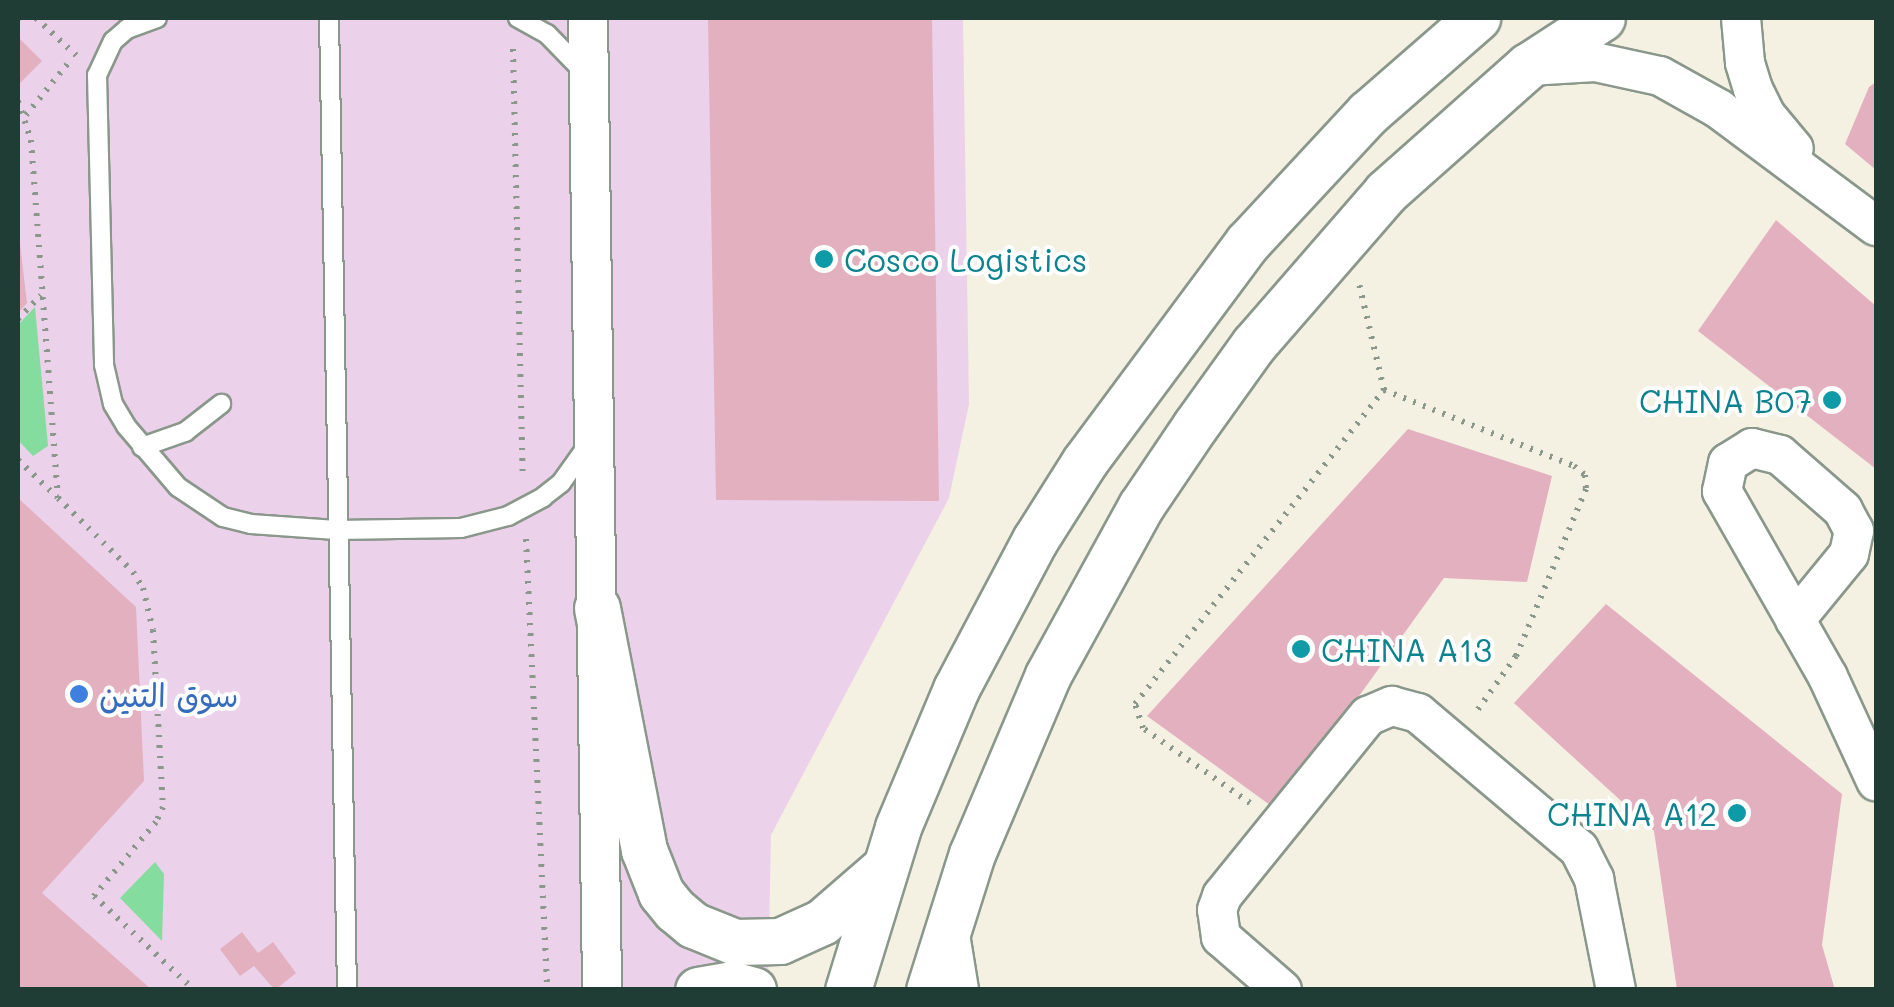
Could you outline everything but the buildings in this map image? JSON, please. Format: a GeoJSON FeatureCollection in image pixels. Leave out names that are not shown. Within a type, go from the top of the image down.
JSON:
{"type":"FeatureCollection","features":[{"type":"Feature","properties":{"kind":"street"},"geometry":{"type":"LineString","coordinates":[[588,18],[602,990]]}},
{"type":"Feature","properties":{"kind":"street"},"geometry":{"type":"LineString","coordinates":[[848,990],[882,869],[929,749],[972,655],[1035,540],[1086,461],[1247,242],[1368,113],[1477,18]]}},
{"type":"Feature","properties":{"kind":"street"},"geometry":{"type":"LineString","coordinates":[[929,990],[1008,763],[1092,590],[1141,506],[1254,344],[1348,233],[1459,123],[1528,66],[1602,18]]}},
{"type":"Feature","properties":{"kind":"street"},"geometry":{"type":"LineString","coordinates":[[1741,18],[1745,63],[1765,114],[1825,185]]}},
{"type":"Feature","properties":{"kind":"street"},"geometry":{"type":"LineString","coordinates":[[1528,66],[1594,62],[1660,76],[1690,90],[1876,226]]}},
{"type":"Feature","properties":{"kind":"street"},"geometry":{"type":"LineString","coordinates":[[597,608],[644,850],[661,893],[675,910],[693,925],[735,942],[780,941],[822,922],[882,869]]}},
{"type":"Feature","properties":{"kind":"street"},"geometry":{"type":"LineString","coordinates":[[1796,620],[1867,740],[1876,781]]}},
{"type":"Feature","properties":{"kind":"street"},"geometry":{"type":"LineString","coordinates":[[1282,990],[1230,948],[1217,925],[1222,896],[1379,708],[1406,707],[1451,739],[1566,836],[1588,863],[1616,990]]}},
{"type":"Feature","properties":{"kind":"street"},"geometry":{"type":"LineString","coordinates":[[949,927],[958,990]]}},
{"type":"Feature","properties":{"kind":"street"},"geometry":{"type":"LineString","coordinates":[[698,990],[731,984],[753,990]]}},
{"type":"Feature","properties":{"kind":"lane"},"geometry":{"type":"LineString","coordinates":[[156,18],[126,29],[113,40],[97,74],[104,365],[113,404],[142,447],[178,487],[223,517],[274,527],[461,528],[508,516],[544,497],[570,471],[596,432]]}},
{"type":"Feature","properties":{"kind":"lane"},"geometry":{"type":"LineString","coordinates":[[329,18],[347,990]]}},
{"type":"Feature","properties":{"kind":"lane"},"geometry":{"type":"LineString","coordinates":[[518,18],[570,54],[589,80]]}},
{"type":"Feature","properties":{"kind":"lane"},"geometry":{"type":"LineString","coordinates":[[142,447],[185,432],[221,404]]}},
{"type":"Feature","properties":{"kind":"path"},"geometry":{"type":"LineString","coordinates":[[36,18],[97,74]]}},
{"type":"Feature","properties":{"kind":"path"},"geometry":{"type":"LineString","coordinates":[[26,115],[76,54]]}},
{"type":"Feature","properties":{"kind":"path"},"geometry":{"type":"LineString","coordinates":[[18,101],[26,115],[58,498]]}},
{"type":"Feature","properties":{"kind":"path"},"geometry":{"type":"LineString","coordinates":[[1348,233],[1384,390]]}},
{"type":"Feature","properties":{"kind":"path"},"geometry":{"type":"LineString","coordinates":[[18,320],[42,294]]}},
{"type":"Feature","properties":{"kind":"path"},"geometry":{"type":"LineString","coordinates":[[1384,390],[1574,466],[1587,482],[1516,656],[1495,691],[1451,739]]}},
{"type":"Feature","properties":{"kind":"path"},"geometry":{"type":"LineString","coordinates":[[1280,825],[1143,728],[1136,704],[1384,390]]}},
{"type":"Feature","properties":{"kind":"path"},"geometry":{"type":"LineString","coordinates":[[18,460],[133,572],[147,598],[153,630],[163,807],[156,822],[94,896],[194,990]]}},
{"type":"Feature","properties":{"kind":"shaded area"},"geometry":{"type":"Polygon","coordinates":[[[18,18],[963,18],[969,404],[949,498],[771,835],[768,989],[18,989],[18,18]]]}},
{"type":"Feature","properties":{"kind":"green space"},"geometry":{"type":"Polygon","coordinates":[[[35,307],[48,446],[33,456],[18,440],[18,325],[35,307]]]}},
{"type":"Feature","properties":{"kind":"green space"},"geometry":{"type":"Polygon","coordinates":[[[155,862],[164,874],[162,941],[120,898],[155,862]]]}},
{"type":"Feature","properties":{"kind":"place","name":"Cosco Logistics"},"geometry":{"type":"Point","coordinates":[824,259]}},
{"type":"Feature","properties":{"kind":"place","name":"CHINA B07"},"geometry":{"type":"Point","coordinates":[1832,400]}},
{"type":"Feature","properties":{"kind":"place","name":"CHINA A13"},"geometry":{"type":"Point","coordinates":[1301,649]}},
{"type":"Feature","properties":{"kind":"place","name":"سوق التنين"},"geometry":{"type":"Point","coordinates":[79,694]}},
{"type":"Feature","properties":{"kind":"place","name":"CHINA A12"},"geometry":{"type":"Point","coordinates":[1737,813]}}]}
